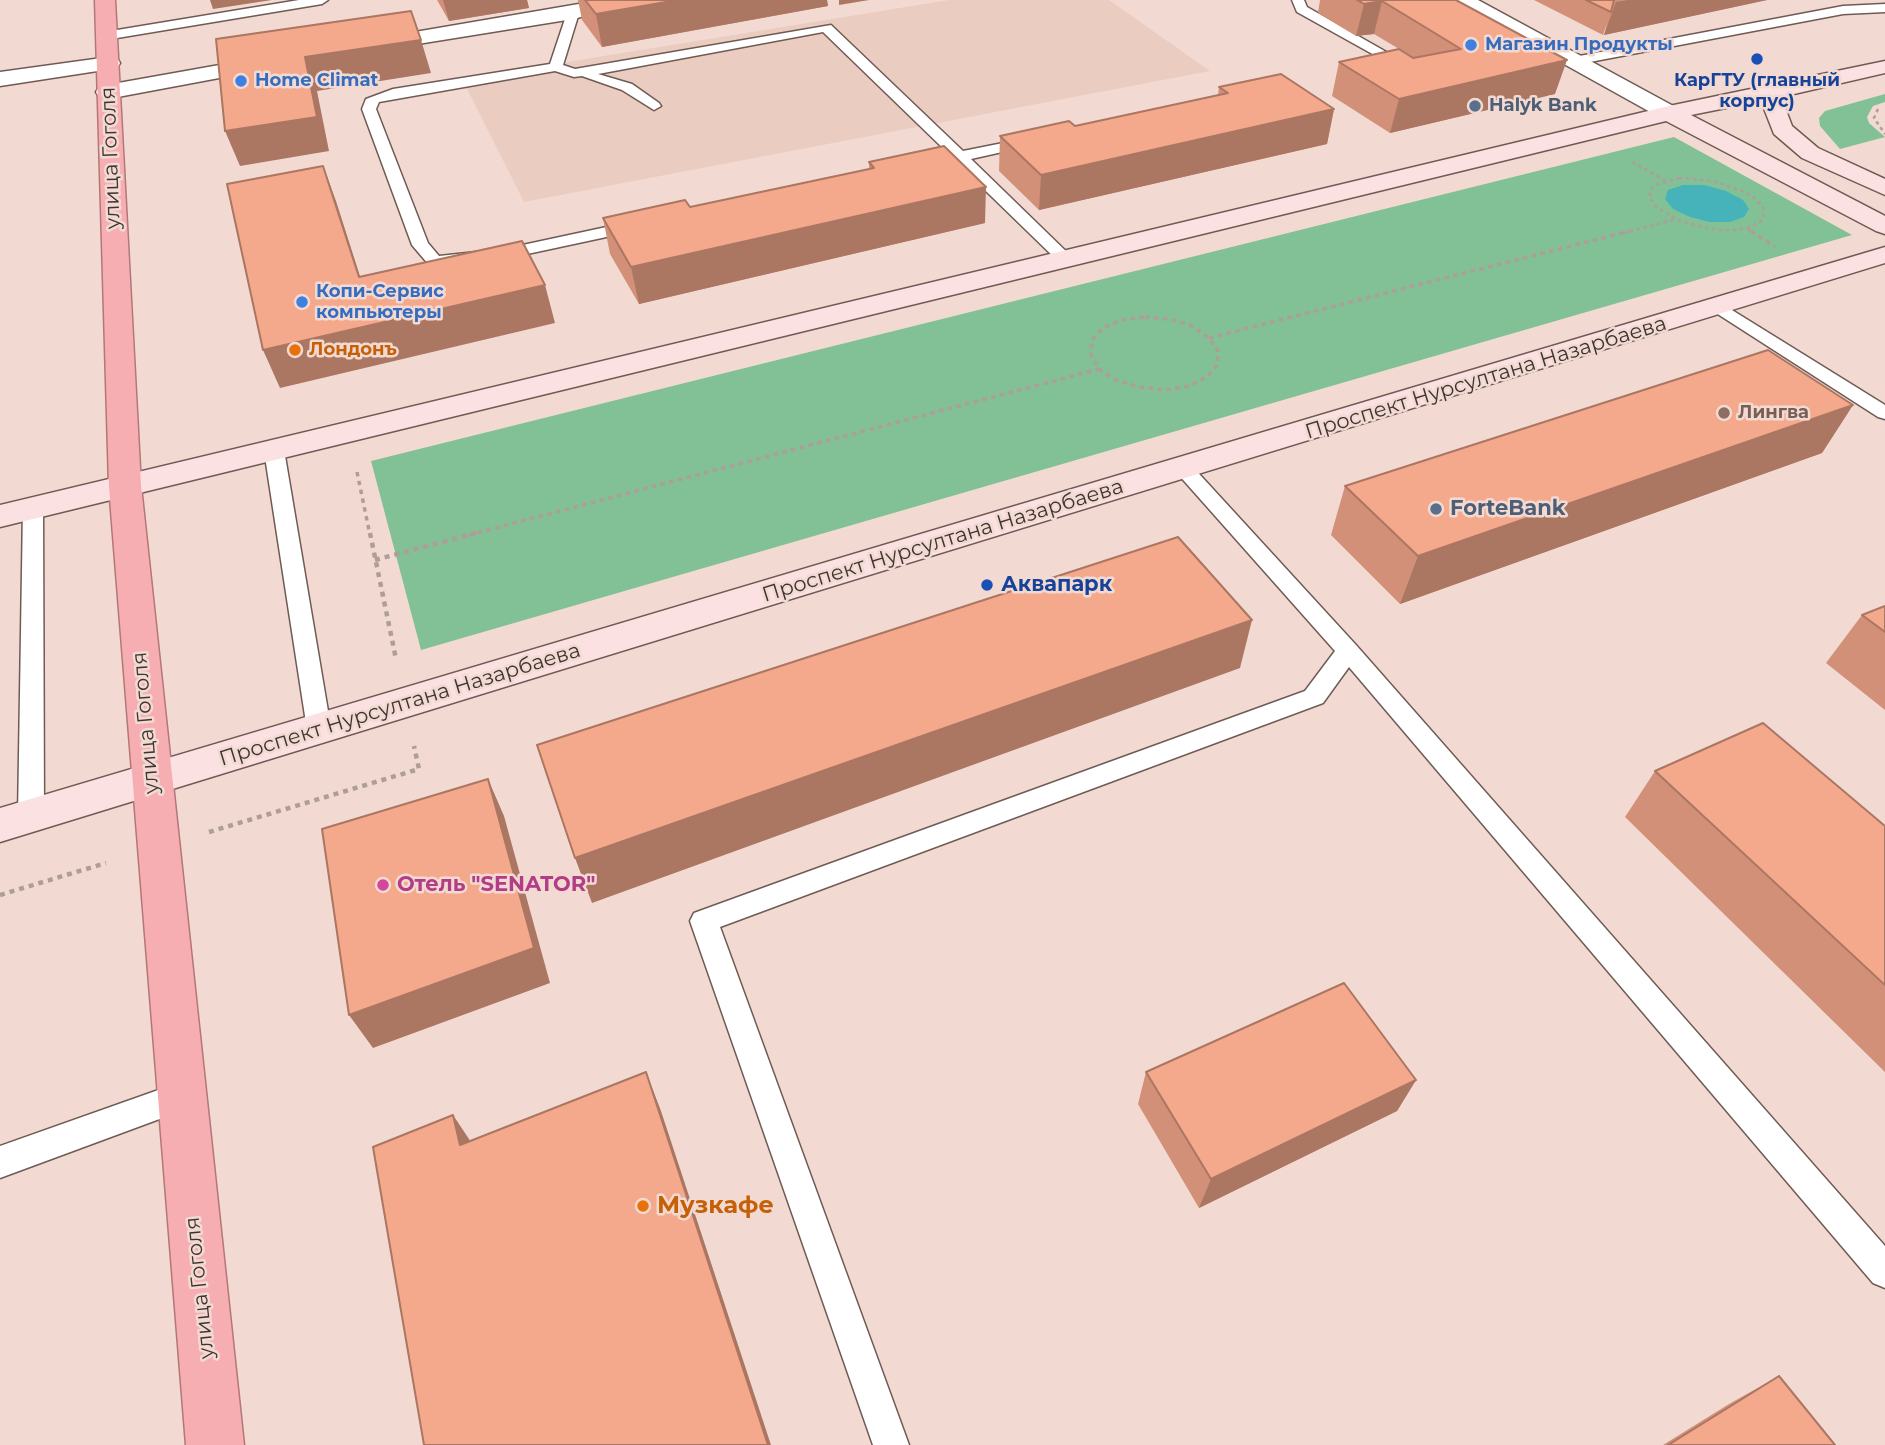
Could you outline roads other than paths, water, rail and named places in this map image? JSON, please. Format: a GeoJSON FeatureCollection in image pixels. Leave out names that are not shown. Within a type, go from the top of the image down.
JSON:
{"type":"FeatureCollection","features":[{"type":"Feature","properties":{"kind":"highway","name":"улица Гоголя"},"geometry":{"type":"LineString","coordinates":[[105,0],[125,486],[150,780],[215,1445]]}},
{"type":"Feature","properties":{"kind":"main road"},"geometry":{"type":"LineString","coordinates":[[0,516],[1669,113],[1885,67]]}},
{"type":"Feature","properties":{"kind":"main road"},"geometry":{"type":"LineString","coordinates":[[1769,93],[1782,129],[1810,153],[1885,188]]}},
{"type":"Feature","properties":{"kind":"main road"},"geometry":{"type":"LineString","coordinates":[[1669,113],[1885,226]]}},
{"type":"Feature","properties":{"kind":"main road","name":"Проспект Нурсултана Назарбаева"},"geometry":{"type":"LineString","coordinates":[[15,820],[1184,469],[1885,255]]}},
{"type":"Feature","properties":{"kind":"street"},"geometry":{"type":"LineString","coordinates":[[353,48],[573,13],[620,0]]}},
{"type":"Feature","properties":{"kind":"street"},"geometry":{"type":"LineString","coordinates":[[1463,0],[1669,113]]}},
{"type":"Feature","properties":{"kind":"street"},"geometry":{"type":"LineString","coordinates":[[107,92],[285,60]]}},
{"type":"Feature","properties":{"kind":"street"},"geometry":{"type":"LineString","coordinates":[[0,79],[109,63]]}},
{"type":"Feature","properties":{"kind":"lane"},"geometry":{"type":"LineString","coordinates":[[105,36],[322,0]]}},
{"type":"Feature","properties":{"kind":"lane"},"geometry":{"type":"LineString","coordinates":[[1298,0],[1301,9],[1390,58]]}},
{"type":"Feature","properties":{"kind":"lane"},"geometry":{"type":"LineString","coordinates":[[1574,61],[1843,10],[1885,8]]}},
{"type":"Feature","properties":{"kind":"lane"},"geometry":{"type":"LineString","coordinates":[[556,67],[573,13]]}},
{"type":"Feature","properties":{"kind":"lane"},"geometry":{"type":"LineString","coordinates":[[574,73],[666,60],[826,28],[1066,259]]}},
{"type":"Feature","properties":{"kind":"lane"},"geometry":{"type":"LineString","coordinates":[[651,222],[504,254],[435,261],[420,245],[369,109],[373,99],[393,93],[556,67],[627,87],[654,106]]}},
{"type":"Feature","properties":{"kind":"lane"},"geometry":{"type":"LineString","coordinates":[[904,168],[1047,139]]}},
{"type":"Feature","properties":{"kind":"lane"},"geometry":{"type":"LineString","coordinates":[[1719,307],[1885,413]]}},
{"type":"Feature","properties":{"kind":"lane"},"geometry":{"type":"LineString","coordinates":[[274,450],[319,729]]}},
{"type":"Feature","properties":{"kind":"lane"},"geometry":{"type":"LineString","coordinates":[[1184,469],[1348,650],[1885,1271]]}},
{"type":"Feature","properties":{"kind":"lane"},"geometry":{"type":"LineString","coordinates":[[15,820],[33,508]]}},
{"type":"Feature","properties":{"kind":"lane"},"geometry":{"type":"LineString","coordinates":[[891,1445],[704,921],[1314,697],[1348,650]]}},
{"type":"Feature","properties":{"kind":"lane"},"geometry":{"type":"LineString","coordinates":[[0,1162],[181,1097]]}},
{"type":"Feature","properties":{"kind":"water"},"geometry":{"type":"Polygon","coordinates":[[[1683,185],[1704,185],[1726,191],[1743,200],[1749,209],[1744,217],[1730,222],[1710,222],[1690,217],[1673,209],[1665,199],[1668,190],[1683,185]]]}},
{"type":"Feature","properties":{"kind":"place","name":"Магазин Продукты"},"geometry":{"type":"Point","coordinates":[1471,45]}},
{"type":"Feature","properties":{"kind":"place","name":"КарГТУ (главный корпус)"},"geometry":{"type":"Point","coordinates":[1757,59]}},
{"type":"Feature","properties":{"kind":"place","name":"Home Climat"},"geometry":{"type":"Point","coordinates":[241,81]}},
{"type":"Feature","properties":{"kind":"place","name":"Halyk Bank"},"geometry":{"type":"Point","coordinates":[1475,106]}},
{"type":"Feature","properties":{"kind":"place","name":"Копи-Сервис компьютеры"},"geometry":{"type":"Point","coordinates":[302,302]}},
{"type":"Feature","properties":{"kind":"place","name":"Лондонъ"},"geometry":{"type":"Point","coordinates":[295,350]}},
{"type":"Feature","properties":{"kind":"place","name":"Лингва"},"geometry":{"type":"Point","coordinates":[1724,413]}},
{"type":"Feature","properties":{"kind":"place","name":"ForteBank"},"geometry":{"type":"Point","coordinates":[1436,509]}},
{"type":"Feature","properties":{"kind":"place","name":"Аквапарк"},"geometry":{"type":"Point","coordinates":[987,585]}},
{"type":"Feature","properties":{"kind":"place","name":"Отель \"SENATOR\""},"geometry":{"type":"Point","coordinates":[383,885]}},
{"type":"Feature","properties":{"kind":"place","name":"Музкафе"},"geometry":{"type":"Point","coordinates":[643,1206]}}]}
